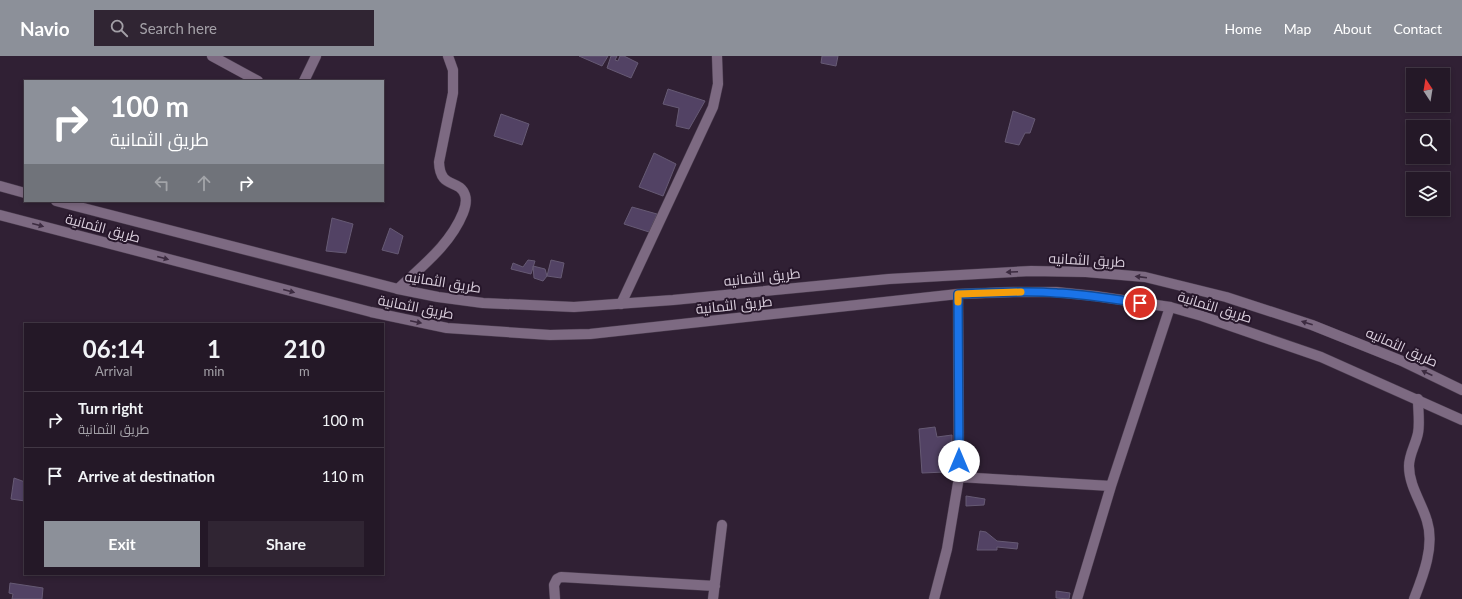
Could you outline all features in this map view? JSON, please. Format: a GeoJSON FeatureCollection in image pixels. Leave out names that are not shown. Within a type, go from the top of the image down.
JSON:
{"type":"FeatureCollection","features":[{"type":"Feature","properties":{"kind":"street"},"geometry":{"type":"LineString","coordinates":[[212,56],[256,80]]}},
{"type":"Feature","properties":{"kind":"street"},"geometry":{"type":"LineString","coordinates":[[304,80],[316,56]]}},
{"type":"Feature","properties":{"kind":"street"},"geometry":{"type":"LineString","coordinates":[[398,289],[446,243],[459,222],[466,203],[463,192],[443,179],[440,173],[439,162],[453,93],[453,70],[448,56]]}},
{"type":"Feature","properties":{"kind":"street"},"geometry":{"type":"LineString","coordinates":[[621,304],[713,107],[718,84],[718,56]]}},
{"type":"Feature","properties":{"kind":"street"},"geometry":{"type":"LineString","coordinates":[[0,186],[24,193]]}},
{"type":"Feature","properties":{"kind":"street","name":"طريق الثمانيه"},"geometry":{"type":"LineString","coordinates":[[60,202],[398,289],[438,297],[483,303],[574,307],[889,279],[1031,271],[1086,272],[1145,278],[1226,297],[1312,325],[1402,361],[1462,390]]}},
{"type":"Feature","properties":{"kind":"street","name":"طريق الثمانية"},"geometry":{"type":"LineString","coordinates":[[0,215],[371,312],[447,328],[550,335],[590,334],[958,294],[1056,292],[1095,296],[1170,307],[1202,316],[1321,357],[1418,399],[1462,420]]}},
{"type":"Feature","properties":{"kind":"street"},"geometry":{"type":"LineString","coordinates":[[934,599],[947,549],[959,477],[958,294]]}},
{"type":"Feature","properties":{"kind":"street"},"geometry":{"type":"LineString","coordinates":[[1077,599],[1110,486],[1170,307]]}},
{"type":"Feature","properties":{"kind":"street"},"geometry":{"type":"LineString","coordinates":[[1414,599],[1426,558],[1430,536],[1427,520],[1413,486],[1410,470],[1411,454],[1419,432],[1418,399]]}},
{"type":"Feature","properties":{"kind":"street"},"geometry":{"type":"LineString","coordinates":[[959,477],[1110,486]]}},
{"type":"Feature","properties":{"kind":"street"},"geometry":{"type":"LineString","coordinates":[[713,599],[722,525]]}},
{"type":"Feature","properties":{"kind":"street"},"geometry":{"type":"LineString","coordinates":[[555,599],[554,584],[557,579],[561,577],[715,586]]}},
{"type":"Feature","properties":{"kind":"building"},"geometry":{"type":"Polygon","coordinates":[[[579,56],[608,56],[602,66],[579,56]]]}},
{"type":"Feature","properties":{"kind":"building"},"geometry":{"type":"Polygon","coordinates":[[[611,56],[617,56],[615,60],[618,61],[620,56],[624,56],[638,63],[631,78],[607,68],[611,56]]]}},
{"type":"Feature","properties":{"kind":"building"},"geometry":{"type":"Polygon","coordinates":[[[822,56],[838,56],[836,66],[821,63],[822,56]]]}},
{"type":"Feature","properties":{"kind":"building"},"geometry":{"type":"Polygon","coordinates":[[[668,89],[705,101],[689,129],[676,126],[679,108],[663,104],[668,89]]]}},
{"type":"Feature","properties":{"kind":"building"},"geometry":{"type":"Polygon","coordinates":[[[1013,111],[1035,119],[1030,133],[1025,133],[1019,145],[1005,142],[1013,111]]]}},
{"type":"Feature","properties":{"kind":"building"},"geometry":{"type":"Polygon","coordinates":[[[501,114],[529,124],[522,145],[494,136],[501,114]]]}},
{"type":"Feature","properties":{"kind":"building"},"geometry":{"type":"Polygon","coordinates":[[[654,153],[676,164],[663,196],[639,187],[654,153]]]}},
{"type":"Feature","properties":{"kind":"building"},"geometry":{"type":"Polygon","coordinates":[[[632,207],[657,214],[649,232],[624,224],[632,207]]]}},
{"type":"Feature","properties":{"kind":"building"},"geometry":{"type":"Polygon","coordinates":[[[332,218],[353,224],[346,253],[326,251],[332,218]]]}},
{"type":"Feature","properties":{"kind":"building"},"geometry":{"type":"Polygon","coordinates":[[[390,228],[403,236],[398,254],[382,250],[390,228]]]}},
{"type":"Feature","properties":{"kind":"building"},"geometry":{"type":"Polygon","coordinates":[[[528,260],[535,261],[531,274],[511,269],[513,263],[523,267],[528,260]]]}},
{"type":"Feature","properties":{"kind":"building"},"geometry":{"type":"Polygon","coordinates":[[[551,260],[564,263],[561,278],[547,276],[551,260]]]}},
{"type":"Feature","properties":{"kind":"building"},"geometry":{"type":"Polygon","coordinates":[[[533,266],[545,269],[547,276],[543,281],[534,278],[533,266]]]}},
{"type":"Feature","properties":{"kind":"building"},"geometry":{"type":"Polygon","coordinates":[[[935,427],[937,437],[952,435],[952,459],[946,472],[922,473],[919,429],[935,427]]]}},
{"type":"Feature","properties":{"kind":"building"},"geometry":{"type":"Polygon","coordinates":[[[14,478],[24,482],[24,501],[11,499],[14,478]]]}},
{"type":"Feature","properties":{"kind":"building"},"geometry":{"type":"Polygon","coordinates":[[[966,496],[985,499],[984,505],[966,506],[966,496]]]}},
{"type":"Feature","properties":{"kind":"building"},"geometry":{"type":"Polygon","coordinates":[[[980,531],[986,532],[997,541],[1018,543],[1017,549],[997,547],[997,550],[977,550],[980,531]]]}},
{"type":"Feature","properties":{"kind":"building"},"geometry":{"type":"Polygon","coordinates":[[[10,583],[43,588],[42,599],[12,599],[13,594],[9,593],[10,583]]]}},
{"type":"Feature","properties":{"kind":"building"},"geometry":{"type":"Polygon","coordinates":[[[1056,591],[1070,593],[1069,599],[1056,598],[1056,591]]]}},
{"type":"Feature","properties":{"kind":"slow traffic"},"geometry":{"type":"LineString","coordinates":[[958,302],[958,294],[1021,292]]}},
{"type":"Feature","properties":{"kind":"route"},"geometry":{"type":"LineString","coordinates":[[959,461],[958,294],[1056,292],[1140,303]]}}]}
